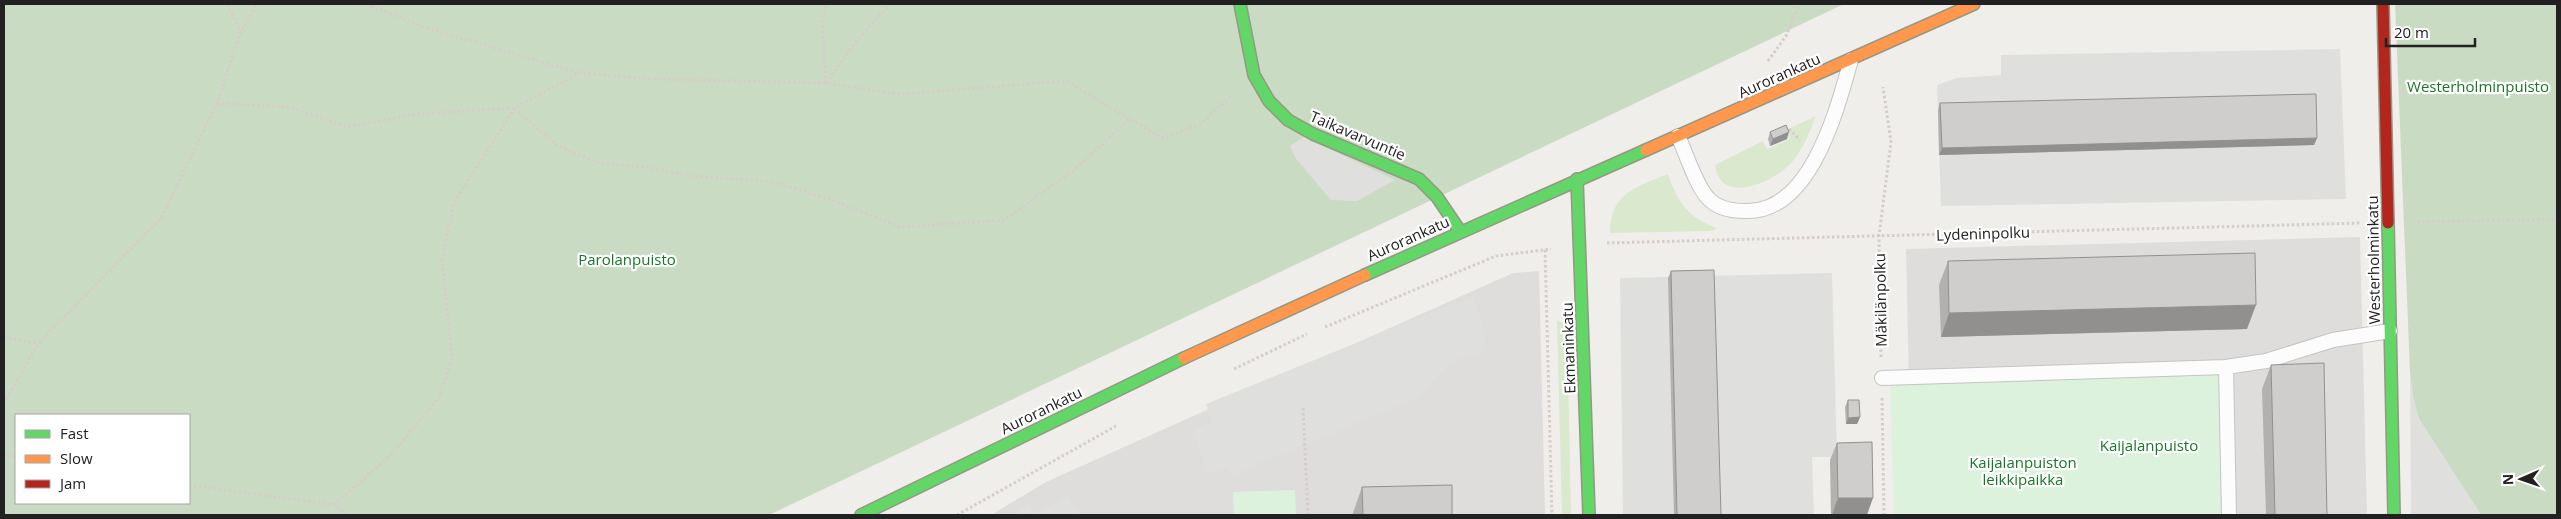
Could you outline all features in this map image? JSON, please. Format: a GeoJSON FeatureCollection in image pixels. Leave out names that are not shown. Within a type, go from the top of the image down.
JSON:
{"type":"FeatureCollection","features":[{"type":"Feature","properties":{"kind":"street","name":"Taikavarvuntie"},"geometry":{"type":"LineString","coordinates":[[1240,4],[1254,74],[1268,101],[1288,120],[1313,134],[1419,178],[1437,198],[1460,231]]}},
{"type":"Feature","properties":{"kind":"street","name":"Aurorankatu"},"geometry":{"type":"LineString","coordinates":[[861,515],[1267,318],[1974,4]]}},
{"type":"Feature","properties":{"kind":"street","name":"Westerholminkatu"},"geometry":{"type":"LineString","coordinates":[[2383,4],[2394,515]]}},
{"type":"Feature","properties":{"kind":"street","name":"Ekmaninkatu"},"geometry":{"type":"LineString","coordinates":[[1577,179],[1589,515]]}},
{"type":"Feature","properties":{"kind":"lane"},"geometry":{"type":"LineString","coordinates":[[1678,136],[1703,192],[1714,203],[1728,209],[1750,212],[1774,204],[1794,189],[1816,157],[1833,120],[1851,60]]}},
{"type":"Feature","properties":{"kind":"lane"},"geometry":{"type":"LineString","coordinates":[[1882,378],[2226,368],[2266,362],[2333,340],[2390,331]]}},
{"type":"Feature","properties":{"kind":"lane"},"geometry":{"type":"LineString","coordinates":[[2226,368],[2229,515]]}},
{"type":"Feature","properties":{"kind":"path"},"geometry":{"type":"LineString","coordinates":[[227,4],[241,32]]}},
{"type":"Feature","properties":{"kind":"path"},"geometry":{"type":"LineString","coordinates":[[4,403],[38,344],[162,217],[217,103],[241,32],[257,4]]}},
{"type":"Feature","properties":{"kind":"path"},"geometry":{"type":"LineString","coordinates":[[366,4],[427,28],[580,73],[651,79],[826,83],[900,94],[1066,81],[1162,138],[1201,124],[1254,74]]}},
{"type":"Feature","properties":{"kind":"path"},"geometry":{"type":"LineString","coordinates":[[826,83],[822,21],[828,4]]}},
{"type":"Feature","properties":{"kind":"path"},"geometry":{"type":"LineString","coordinates":[[826,83],[857,40],[890,4]]}},
{"type":"Feature","properties":{"kind":"path"},"geometry":{"type":"LineString","coordinates":[[1768,61],[1786,36],[1799,4]]}},
{"type":"Feature","properties":{"kind":"path"},"geometry":{"type":"LineString","coordinates":[[217,103],[289,107],[347,127],[417,114],[514,108],[580,73]]}},
{"type":"Feature","properties":{"kind":"path","name":"Mäkilänpolku"},"geometry":{"type":"LineString","coordinates":[[1883,87],[1891,142],[1879,236],[1884,515]]}},
{"type":"Feature","properties":{"kind":"path"},"geometry":{"type":"LineString","coordinates":[[514,108],[558,146],[600,163],[644,167],[692,176],[773,182],[832,200],[900,227],[1004,220],[1074,170],[1129,120]]}},
{"type":"Feature","properties":{"kind":"path"},"geometry":{"type":"LineString","coordinates":[[334,505],[393,453],[440,396],[452,357],[442,259],[454,203],[514,108]]}},
{"type":"Feature","properties":{"kind":"path","name":"Lydeninpolku"},"geometry":{"type":"LineString","coordinates":[[1321,329],[1496,256],[1605,243],[2557,219]]}},
{"type":"Feature","properties":{"kind":"path"},"geometry":{"type":"LineString","coordinates":[[1545,250],[1552,515]]}},
{"type":"Feature","properties":{"kind":"path"},"geometry":{"type":"LineString","coordinates":[[1232,370],[1312,332]]}},
{"type":"Feature","properties":{"kind":"path"},"geometry":{"type":"LineString","coordinates":[[4,337],[38,344]]}},
{"type":"Feature","properties":{"kind":"path"},"geometry":{"type":"LineString","coordinates":[[1304,408],[1308,515]]}},
{"type":"Feature","properties":{"kind":"path"},"geometry":{"type":"LineString","coordinates":[[957,515],[1125,421]]}},
{"type":"Feature","properties":{"kind":"path"},"geometry":{"type":"LineString","coordinates":[[190,485],[334,505],[347,515]]}},
{"type":"Feature","properties":{"kind":"shaded area"},"geometry":{"type":"Polygon","coordinates":[[[2340,49],[2346,199],[1941,206],[1937,85],[1957,78],[2001,75],[2001,55],[2340,49]]]}},
{"type":"Feature","properties":{"kind":"shaded area"},"geometry":{"type":"Polygon","coordinates":[[[1304,137],[1395,180],[1357,201],[1331,200],[1296,159],[1290,146],[1304,137]]]}},
{"type":"Feature","properties":{"kind":"shaded area"},"geometry":{"type":"Polygon","coordinates":[[[2360,237],[2367,515],[2223,515],[1910,426],[1906,249],[2360,237]]]}},
{"type":"Feature","properties":{"kind":"shaded area"},"geometry":{"type":"Polygon","coordinates":[[[1539,271],[1545,515],[991,515],[1046,482],[1513,273],[1539,271]]]}},
{"type":"Feature","properties":{"kind":"shaded area"},"geometry":{"type":"Polygon","coordinates":[[[1832,273],[1837,457],[1812,457],[1814,515],[1623,515],[1620,278],[1832,273]]]}},
{"type":"Feature","properties":{"kind":"shaded area"},"geometry":{"type":"Polygon","coordinates":[[[1474,295],[1486,340],[1484,350],[1449,363],[1419,397],[1231,475],[1226,467],[1206,473],[1194,431],[1211,421],[1206,404],[1474,295]]]}},
{"type":"Feature","properties":{"kind":"shaded area"},"geometry":{"type":"Polygon","coordinates":[[[2410,372],[2413,397],[2419,419],[2481,515],[2411,515],[2410,372]]]}},
{"type":"Feature","properties":{"kind":"shaded area"},"geometry":{"type":"Polygon","coordinates":[[[1067,497],[1080,515],[1014,515],[1028,504],[1037,513],[1067,497]]]}},
{"type":"Feature","properties":{"kind":"green space","name":"Parolanpuisto"},"geometry":{"type":"Polygon","coordinates":[[[4,4],[1844,4],[769,515],[4,515],[4,4]]]}},
{"type":"Feature","properties":{"kind":"green space","name":"Westerholminpuisto"},"geometry":{"type":"Polygon","coordinates":[[[2395,4],[2557,4],[2557,515],[2481,515],[2419,419],[2413,397],[2410,372],[2395,4]]]}},
{"type":"Feature","properties":{"kind":"green space"},"geometry":{"type":"Polygon","coordinates":[[[1816,116],[1799,153],[1783,171],[1772,178],[1748,187],[1736,188],[1726,185],[1719,178],[1715,165],[1763,141],[1767,149],[1790,139],[1786,130],[1816,116]]]}},
{"type":"Feature","properties":{"kind":"green space"},"geometry":{"type":"Polygon","coordinates":[[[1668,174],[1685,208],[1699,220],[1717,228],[1712,231],[1610,233],[1611,220],[1620,200],[1627,193],[1645,183],[1668,174]]]}},
{"type":"Feature","properties":{"kind":"green space"},"geometry":{"type":"Polygon","coordinates":[[[1557,320],[1567,325],[1571,515],[1562,515],[1557,320]]]}},
{"type":"Feature","properties":{"kind":"green space","name":"Kaijalanpuisto"},"geometry":{"type":"Polygon","coordinates":[[[2220,373],[2223,515],[1894,515],[1890,384],[2220,373]]]}},
{"type":"Feature","properties":{"kind":"green space"},"geometry":{"type":"Polygon","coordinates":[[[1295,490],[1296,515],[1234,515],[1233,492],[1295,490]]]}},
{"type":"Feature","properties":{"kind":"building"},"geometry":{"type":"Polygon","coordinates":[[[2316,94],[2317,138],[1942,148],[1940,103],[2316,94]]]}},
{"type":"Feature","properties":{"kind":"building"},"geometry":{"type":"Polygon","coordinates":[[[1786,125],[1789,132],[1773,139],[1770,132],[1786,125]]]}},
{"type":"Feature","properties":{"kind":"building"},"geometry":{"type":"Polygon","coordinates":[[[2255,253],[2256,305],[1949,313],[1948,261],[2255,253]]]}},
{"type":"Feature","properties":{"kind":"building"},"geometry":{"type":"Polygon","coordinates":[[[1714,270],[1721,515],[1677,515],[1671,271],[1714,270]]]}},
{"type":"Feature","properties":{"kind":"building"},"geometry":{"type":"Polygon","coordinates":[[[2324,363],[2327,515],[2275,515],[2271,365],[2324,363]]]}},
{"type":"Feature","properties":{"kind":"building"},"geometry":{"type":"Polygon","coordinates":[[[1848,400],[1859,400],[1860,417],[1848,418],[1848,400]]]}},
{"type":"Feature","properties":{"kind":"building"},"geometry":{"type":"Polygon","coordinates":[[[1872,442],[1873,498],[1838,498],[1837,443],[1872,442]]]}},
{"type":"Feature","properties":{"kind":"building"},"geometry":{"type":"Polygon","coordinates":[[[1452,485],[1452,515],[1363,515],[1362,487],[1452,485]]]}},
{"type":"Feature","properties":{"kind":"traffic: fast"},"geometry":{"type":"LineString","coordinates":[[1240,4],[1254,75],[1269,101],[1288,120],[1313,134],[1419,179],[1437,197],[1460,231]]}},
{"type":"Feature","properties":{"kind":"traffic: fast"},"geometry":{"type":"LineString","coordinates":[[1365,275],[1646,150]]}},
{"type":"Feature","properties":{"kind":"traffic: fast"},"geometry":{"type":"LineString","coordinates":[[1577,179],[1589,515]]}},
{"type":"Feature","properties":{"kind":"traffic: fast"},"geometry":{"type":"LineString","coordinates":[[2388,223],[2394,515]]}},
{"type":"Feature","properties":{"kind":"traffic: fast"},"geometry":{"type":"LineString","coordinates":[[861,515],[1184,358]]}},
{"type":"Feature","properties":{"kind":"traffic: slow"},"geometry":{"type":"LineString","coordinates":[[1646,150],[1974,4]]}},
{"type":"Feature","properties":{"kind":"traffic: slow"},"geometry":{"type":"LineString","coordinates":[[1184,358],[1365,275]]}},
{"type":"Feature","properties":{"kind":"traffic: jam"},"geometry":{"type":"LineString","coordinates":[[2383,4],[2388,223]]}},
{"type":"Feature","properties":{"kind":"park label","name":"Kaijalanpuiston leikkipaikka"},"geometry":{"type":"Point","coordinates":[2023,470]}}]}
